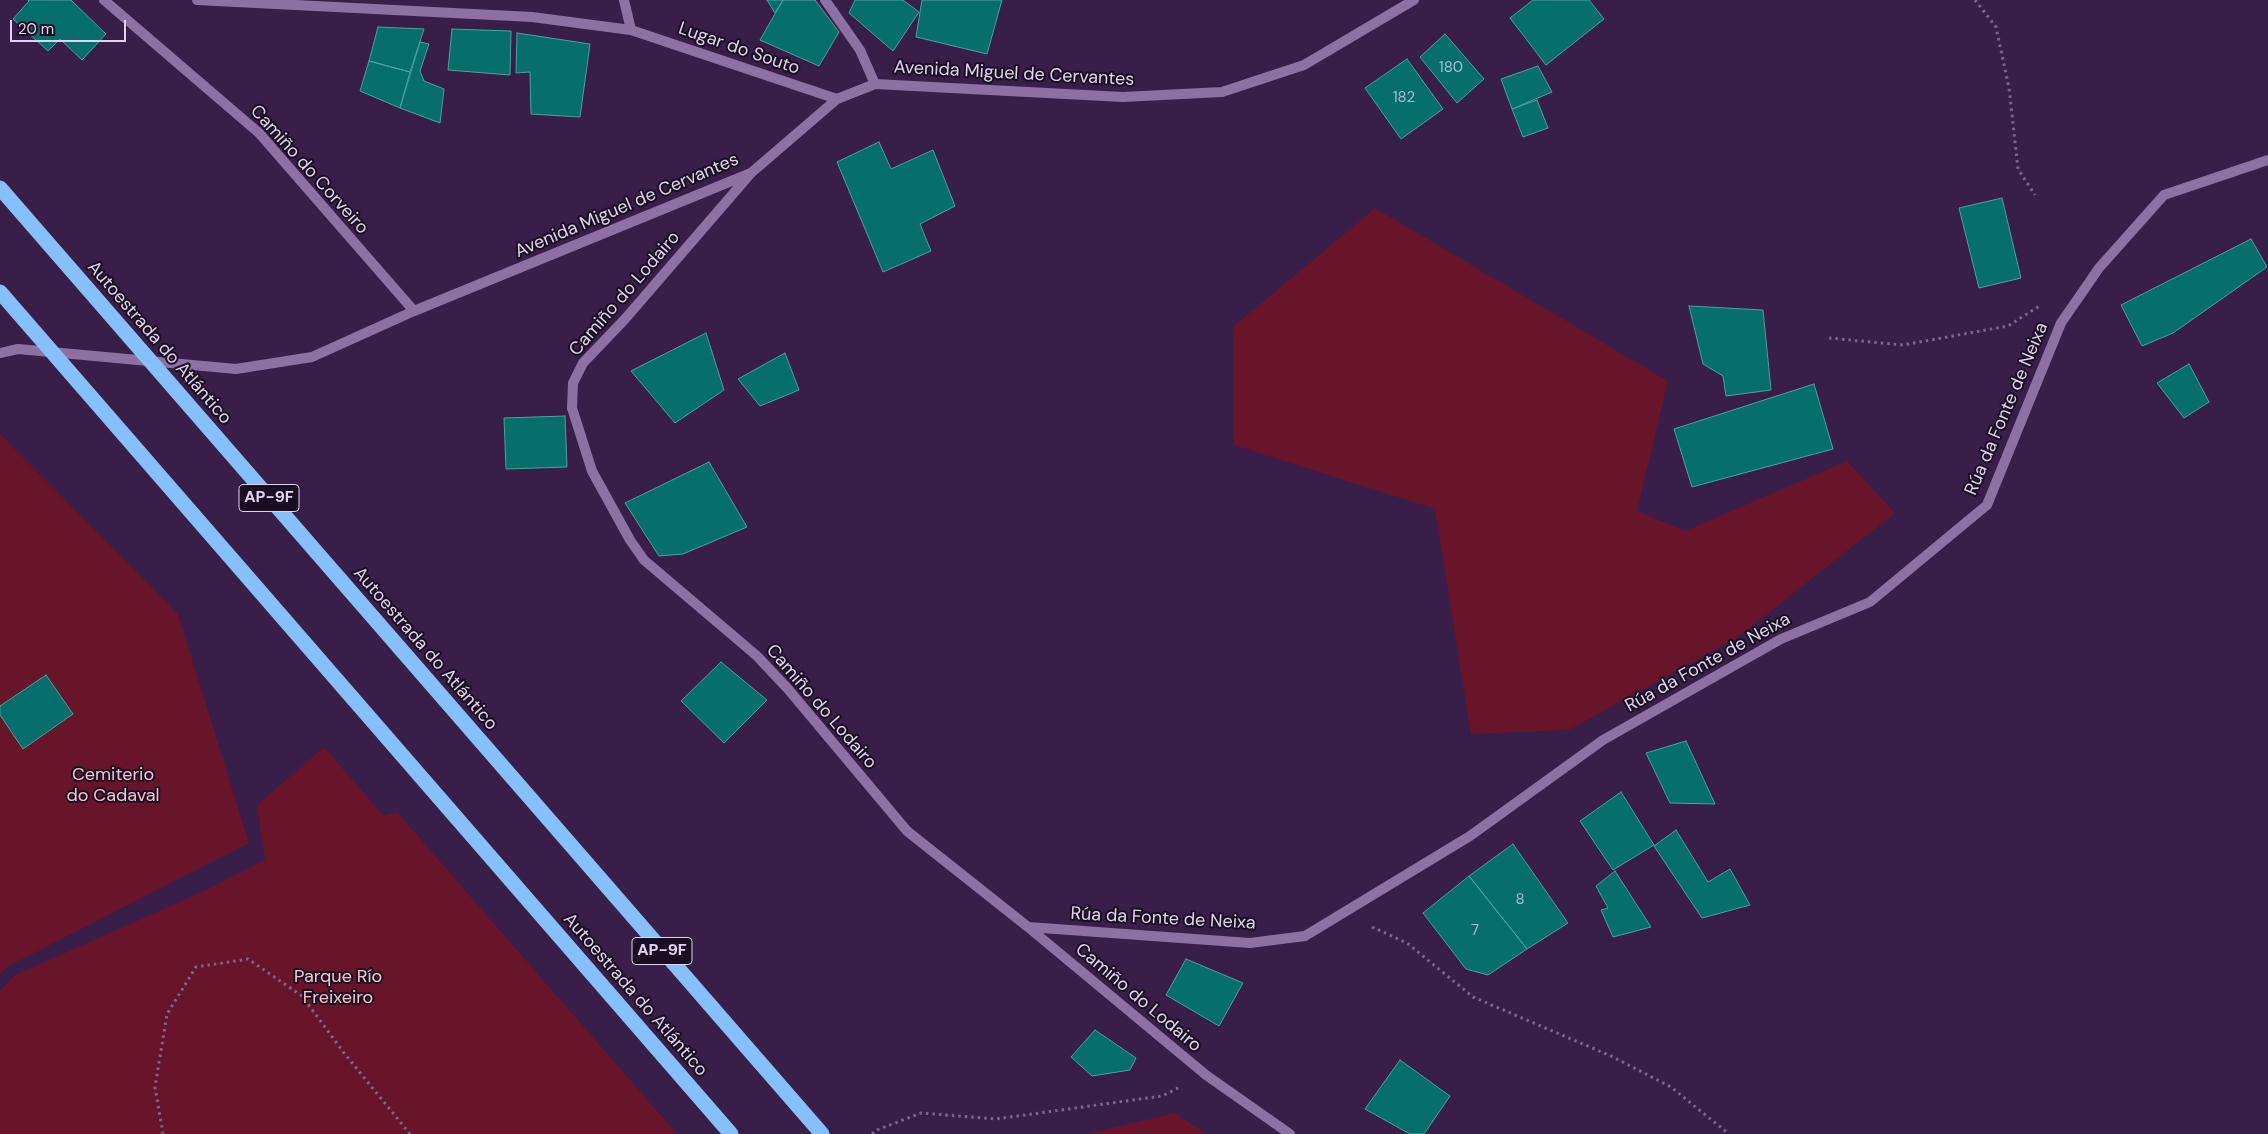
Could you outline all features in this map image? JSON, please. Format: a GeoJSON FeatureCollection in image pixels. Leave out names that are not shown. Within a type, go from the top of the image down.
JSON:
{"type":"FeatureCollection","features":[{"type":"Feature","properties":{"kind":"highway","name":"Autoestrada do Atlántico"},"geometry":{"type":"LineString","coordinates":[[0,188],[822,1134]]}},
{"type":"Feature","properties":{"kind":"highway","name":"Autoestrada do Atlántico"},"geometry":{"type":"LineString","coordinates":[[0,292],[731,1134]]}},
{"type":"Feature","properties":{"kind":"street","name":"Camiño do Corveiro"},"geometry":{"type":"LineString","coordinates":[[104,0],[259,133],[414,311]]}},
{"type":"Feature","properties":{"kind":"street","name":"Lugar do Souto"},"geometry":{"type":"LineString","coordinates":[[197,0],[532,17],[632,30],[836,99]]}},
{"type":"Feature","properties":{"kind":"street"},"geometry":{"type":"LineString","coordinates":[[624,0],[632,30]]}},
{"type":"Feature","properties":{"kind":"street"},"geometry":{"type":"LineString","coordinates":[[825,0],[860,50],[875,84]]}},
{"type":"Feature","properties":{"kind":"street","name":"Avenida Miguel de Cervantes"},"geometry":{"type":"LineString","coordinates":[[0,353],[18,349],[236,369],[312,357],[414,311],[750,173],[836,99],[875,84],[1123,97],[1222,92],[1304,65],[1414,0]]}},
{"type":"Feature","properties":{"kind":"street","name":"Rúa da Fonte de Neixa"},"geometry":{"type":"LineString","coordinates":[[1028,927],[1250,942],[1305,936],[1470,836],[1603,740],[1780,639],[1870,602],[1987,505],[2061,323],[2099,268],[2157,202],[2164,195],[2268,160]]}},
{"type":"Feature","properties":{"kind":"street","name":"Camiño do Lodairo"},"geometry":{"type":"LineString","coordinates":[[750,173],[626,319],[583,363],[573,383],[572,408],[592,471],[630,540],[644,560],[757,656],[788,688],[907,831],[1028,927],[1206,1075],[1290,1134]]}},
{"type":"Feature","properties":{"kind":"path"},"geometry":{"type":"LineString","coordinates":[[1975,0],[1996,27],[2009,88],[2018,169],[2035,195]]}},
{"type":"Feature","properties":{"kind":"path"},"geometry":{"type":"LineString","coordinates":[[1828,338],[1903,345],[2008,326],[2049,300]]}},
{"type":"Feature","properties":{"kind":"path"},"geometry":{"type":"LineString","coordinates":[[1344,914],[1407,943],[1473,997],[1611,1056],[1671,1087],[1730,1134]]}},
{"type":"Feature","properties":{"kind":"path"},"geometry":{"type":"LineString","coordinates":[[163,1134],[155,1086],[167,1014],[196,967],[248,959],[302,996],[344,1053],[410,1134]]}},
{"type":"Feature","properties":{"kind":"path"},"geometry":{"type":"LineString","coordinates":[[872,1134],[877,1130],[921,1113],[996,1119],[1162,1096],[1206,1075]]}},
{"type":"Feature","properties":{"kind":"green space"},"geometry":{"type":"Polygon","coordinates":[[[1375,208],[1668,381],[1637,511],[1685,531],[1847,461],[1895,513],[1738,637],[1569,730],[1471,734],[1435,509],[1234,445],[1233,327],[1375,208]]]}},
{"type":"Feature","properties":{"kind":"green space","name":"Cemiterio do Cadaval"},"geometry":{"type":"Polygon","coordinates":[[[0,434],[178,614],[249,843],[7,967],[0,974],[0,434]]]}},
{"type":"Feature","properties":{"kind":"green space","name":"Parque Río Freixeiro"},"geometry":{"type":"Polygon","coordinates":[[[324,747],[384,816],[397,812],[677,1134],[0,1134],[0,991],[15,975],[204,891],[265,860],[257,805],[324,747]]]}},
{"type":"Feature","properties":{"kind":"green space"},"geometry":{"type":"Polygon","coordinates":[[[1175,1113],[1206,1134],[1086,1134],[1175,1113]]]}},
{"type":"Feature","properties":{"kind":"building"},"geometry":{"type":"Polygon","coordinates":[[[28,0],[71,0],[106,34],[82,60],[60,39],[48,51],[13,19],[28,0]]]}},
{"type":"Feature","properties":{"kind":"building"},"geometry":{"type":"Polygon","coordinates":[[[767,0],[783,0],[775,13],[767,0]]]}},
{"type":"Feature","properties":{"kind":"building"},"geometry":{"type":"Polygon","coordinates":[[[783,0],[815,0],[839,32],[819,66],[760,40],[783,0]]]}},
{"type":"Feature","properties":{"kind":"building"},"geometry":{"type":"Polygon","coordinates":[[[855,0],[903,0],[919,12],[893,51],[849,13],[855,0]]]}},
{"type":"Feature","properties":{"kind":"building"},"geometry":{"type":"Polygon","coordinates":[[[922,0],[1002,0],[987,54],[916,37],[922,0]]]}},
{"type":"Feature","properties":{"kind":"building"},"geometry":{"type":"Polygon","coordinates":[[[1533,0],[1589,0],[1604,19],[1546,65],[1510,18],[1533,0]]]}},
{"type":"Feature","properties":{"kind":"building"},"geometry":{"type":"Polygon","coordinates":[[[378,27],[424,29],[410,72],[369,61],[378,27]]]}},
{"type":"Feature","properties":{"kind":"building"},"geometry":{"type":"Polygon","coordinates":[[[452,29],[511,31],[510,75],[448,70],[452,29]]]}},
{"type":"Feature","properties":{"kind":"building"},"geometry":{"type":"Polygon","coordinates":[[[517,33],[590,44],[580,117],[531,114],[530,72],[516,73],[517,33]]]}},
{"type":"Feature","properties":{"kind":"building"},"geometry":{"type":"Polygon","coordinates":[[[1445,34],[1484,79],[1457,103],[1420,57],[1445,34]]]}},
{"type":"Feature","properties":{"kind":"building"},"geometry":{"type":"Polygon","coordinates":[[[420,42],[429,44],[420,71],[424,81],[444,89],[440,123],[400,108],[420,42]]]}},
{"type":"Feature","properties":{"kind":"building"},"geometry":{"type":"Polygon","coordinates":[[[1407,59],[1443,109],[1401,139],[1365,88],[1407,59]]]}},
{"type":"Feature","properties":{"kind":"building"},"geometry":{"type":"Polygon","coordinates":[[[369,61],[410,72],[400,108],[360,91],[369,61]]]}},
{"type":"Feature","properties":{"kind":"building"},"geometry":{"type":"Polygon","coordinates":[[[1538,66],[1552,92],[1512,109],[1501,79],[1538,66]]]}},
{"type":"Feature","properties":{"kind":"building"},"geometry":{"type":"Polygon","coordinates":[[[1537,100],[1548,128],[1523,137],[1512,109],[1537,100]]]}},
{"type":"Feature","properties":{"kind":"building"},"geometry":{"type":"Polygon","coordinates":[[[879,142],[891,169],[933,150],[955,206],[920,224],[931,251],[883,272],[837,162],[879,142]]]}},
{"type":"Feature","properties":{"kind":"building"},"geometry":{"type":"Polygon","coordinates":[[[2002,198],[2021,278],[1979,288],[1959,208],[2002,198]]]}},
{"type":"Feature","properties":{"kind":"building"},"geometry":{"type":"Polygon","coordinates":[[[2251,239],[2267,267],[2173,333],[2142,346],[2121,305],[2251,239]]]}},
{"type":"Feature","properties":{"kind":"building"},"geometry":{"type":"Polygon","coordinates":[[[1689,306],[1763,310],[1771,390],[1726,396],[1723,376],[1703,364],[1689,306]]]}},
{"type":"Feature","properties":{"kind":"building"},"geometry":{"type":"Polygon","coordinates":[[[706,333],[724,390],[675,423],[631,371],[706,333]]]}},
{"type":"Feature","properties":{"kind":"building"},"geometry":{"type":"Polygon","coordinates":[[[785,353],[799,390],[760,406],[738,379],[785,353]]]}},
{"type":"Feature","properties":{"kind":"building"},"geometry":{"type":"Polygon","coordinates":[[[2189,364],[2209,402],[2184,418],[2157,383],[2189,364]]]}},
{"type":"Feature","properties":{"kind":"building"},"geometry":{"type":"Polygon","coordinates":[[[1814,384],[1833,449],[1692,487],[1674,429],[1814,384]]]}},
{"type":"Feature","properties":{"kind":"building"},"geometry":{"type":"Polygon","coordinates":[[[565,416],[567,467],[506,469],[504,418],[565,416]]]}},
{"type":"Feature","properties":{"kind":"building"},"geometry":{"type":"Polygon","coordinates":[[[709,462],[747,527],[683,554],[659,556],[625,503],[709,462]]]}},
{"type":"Feature","properties":{"kind":"building"},"geometry":{"type":"Polygon","coordinates":[[[721,662],[767,700],[724,743],[681,701],[721,662]]]}},
{"type":"Feature","properties":{"kind":"building"},"geometry":{"type":"Polygon","coordinates":[[[46,675],[73,714],[23,749],[0,715],[0,706],[46,675]]]}},
{"type":"Feature","properties":{"kind":"building"},"geometry":{"type":"Polygon","coordinates":[[[1686,741],[1715,804],[1670,803],[1646,753],[1686,741]]]}},
{"type":"Feature","properties":{"kind":"building"},"geometry":{"type":"Polygon","coordinates":[[[1621,792],[1654,845],[1613,870],[1580,821],[1621,792]]]}},
{"type":"Feature","properties":{"kind":"building"},"geometry":{"type":"Polygon","coordinates":[[[1676,830],[1708,882],[1730,869],[1750,905],[1702,918],[1654,846],[1676,830]]]}},
{"type":"Feature","properties":{"kind":"building"},"geometry":{"type":"Polygon","coordinates":[[[1513,844],[1568,923],[1527,949],[1469,876],[1513,844]]]}},
{"type":"Feature","properties":{"kind":"building"},"geometry":{"type":"Polygon","coordinates":[[[1615,871],[1651,927],[1613,937],[1601,910],[1608,908],[1596,886],[1615,871]]]}},
{"type":"Feature","properties":{"kind":"building"},"geometry":{"type":"Polygon","coordinates":[[[1469,876],[1527,949],[1488,975],[1466,969],[1423,913],[1469,876]]]}},
{"type":"Feature","properties":{"kind":"building"},"geometry":{"type":"Polygon","coordinates":[[[1186,959],[1243,983],[1219,1026],[1166,995],[1186,959]]]}},
{"type":"Feature","properties":{"kind":"building"},"geometry":{"type":"Polygon","coordinates":[[[1095,1030],[1136,1058],[1130,1070],[1092,1076],[1071,1057],[1095,1030]]]}},
{"type":"Feature","properties":{"kind":"building"},"geometry":{"type":"Polygon","coordinates":[[[1400,1060],[1450,1096],[1424,1134],[1410,1134],[1365,1109],[1400,1060]]]}}]}
